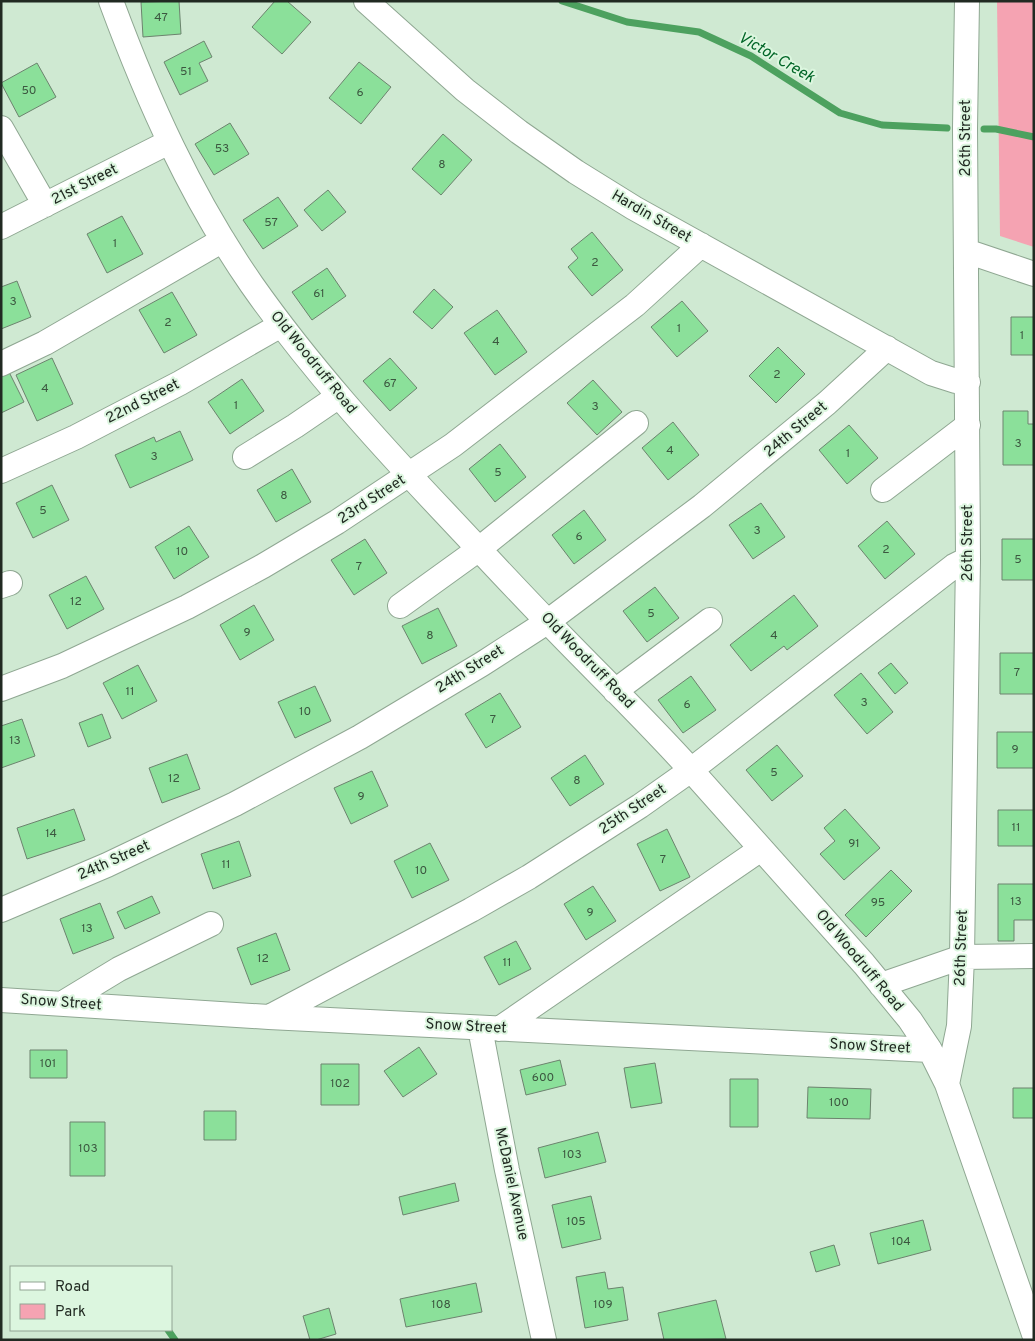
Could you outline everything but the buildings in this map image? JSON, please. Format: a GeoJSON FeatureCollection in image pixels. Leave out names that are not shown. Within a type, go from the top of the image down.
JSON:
{"type":"FeatureCollection","features":[{"type":"Feature","properties":{"kind":"street","name":"Old Woodruff Road"},"geometry":{"type":"LineString","coordinates":[[111,1],[135,66],[169,142],[223,240],[281,325],[339,396],[410,475],[547,622],[691,770],[910,1020],[930,1050],[948,1084],[1031,1321]]}},
{"type":"Feature","properties":{"kind":"street","name":"Hardin Street"},"geometry":{"type":"LineString","coordinates":[[366,1],[465,90],[576,172],[634,208],[931,373],[956,381],[968,382]]}},
{"type":"Feature","properties":{"kind":"street","name":"26th Street"},"geometry":{"type":"LineString","coordinates":[[948,1084],[959,1026],[962,957],[968,559],[967,1]]}},
{"type":"Feature","properties":{"kind":"street"},"geometry":{"type":"LineString","coordinates":[[1,128],[45,205]]}},
{"type":"Feature","properties":{"kind":"street","name":"21st Street"},"geometry":{"type":"LineString","coordinates":[[1,227],[169,142]]}},
{"type":"Feature","properties":{"kind":"street"},"geometry":{"type":"LineString","coordinates":[[1,364],[45,343],[223,240]]}},
{"type":"Feature","properties":{"kind":"street","name":"23rd Street"},"geometry":{"type":"LineString","coordinates":[[1,689],[62,666],[195,602],[288,552],[337,522],[410,475],[452,445],[635,306],[701,244]]}},
{"type":"Feature","properties":{"kind":"street"},"geometry":{"type":"LineString","coordinates":[[966,251],[1034,274]]}},
{"type":"Feature","properties":{"kind":"street","name":"22nd Street"},"geometry":{"type":"LineString","coordinates":[[1,471],[76,437],[180,383],[281,325]]}},
{"type":"Feature","properties":{"kind":"street","name":"24th Street"},"geometry":{"type":"LineString","coordinates":[[1,910],[107,865],[235,804],[360,737],[482,664],[547,622],[724,490],[827,403],[887,348]]}},
{"type":"Feature","properties":{"kind":"street"},"geometry":{"type":"LineString","coordinates":[[245,457],[339,396]]}},
{"type":"Feature","properties":{"kind":"street"},"geometry":{"type":"LineString","coordinates":[[400,606],[479,549],[636,423]]}},
{"type":"Feature","properties":{"kind":"street"},"geometry":{"type":"LineString","coordinates":[[883,490],[968,425]]}},
{"type":"Feature","properties":{"kind":"street","name":"25th Street"},"geometry":{"type":"LineString","coordinates":[[269,1017],[422,937],[520,881],[640,806],[691,770],[954,566],[968,559]]}},
{"type":"Feature","properties":{"kind":"street"},"geometry":{"type":"LineString","coordinates":[[615,690],[710,620]]}},
{"type":"Feature","properties":{"kind":"street"},"geometry":{"type":"LineString","coordinates":[[490,1029],[761,848]]}},
{"type":"Feature","properties":{"kind":"street"},"geometry":{"type":"LineString","coordinates":[[63,1004],[119,969],[211,924]]}},
{"type":"Feature","properties":{"kind":"street"},"geometry":{"type":"LineString","coordinates":[[882,986],[962,957],[1034,956]]}},
{"type":"Feature","properties":{"kind":"street","name":"Snow Street"},"geometry":{"type":"LineString","coordinates":[[1,1000],[490,1029],[930,1050]]}},
{"type":"Feature","properties":{"kind":"street","name":"McDaniel Avenue"},"geometry":{"type":"LineString","coordinates":[[490,1029],[507,1170],[544,1340]]}},
{"type":"Feature","properties":{"kind":"green space"},"geometry":{"type":"Polygon","coordinates":[[[997,1],[1034,1],[1034,247],[1000,236],[997,1]]]}},
{"type":"Feature","properties":{"kind":"waterway","name":"Victor Creek"},"geometry":{"type":"LineString","coordinates":[[562,1],[627,22],[699,32],[751,56],[840,113],[882,125],[947,128]]}},
{"type":"Feature","properties":{"kind":"waterway","name":"Victor Creek"},"geometry":{"type":"LineString","coordinates":[[984,129],[996,129],[1034,137]]}},
{"type":"Feature","properties":{"kind":"waterway"},"geometry":{"type":"LineString","coordinates":[[169,1331],[175,1340]]}}]}
